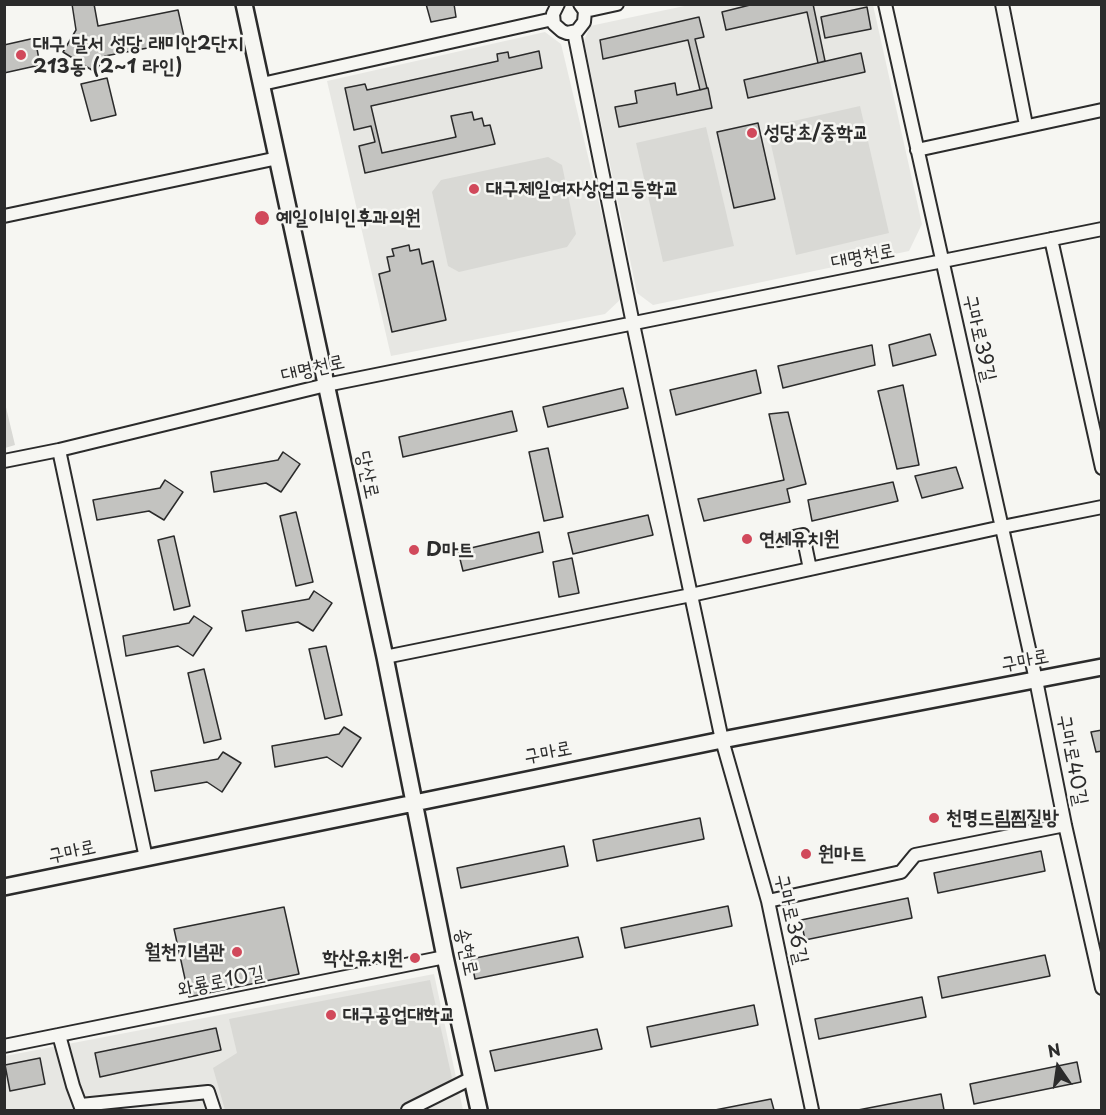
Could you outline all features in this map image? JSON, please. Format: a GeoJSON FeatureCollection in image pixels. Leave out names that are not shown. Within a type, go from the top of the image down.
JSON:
{"type":"FeatureCollection","features":[{"type":"Feature","properties":{"kind":"main road","name":"당산로"},"geometry":{"type":"LineString","coordinates":[[244,4],[385,657],[414,802]]}},
{"type":"Feature","properties":{"kind":"main road","name":"구마로"},"geometry":{"type":"LineString","coordinates":[[4,887],[722,740],[1101,667]]}},
{"type":"Feature","properties":{"kind":"main road","name":"송현로"},"geometry":{"type":"LineString","coordinates":[[414,802],[479,1110]]}},
{"type":"Feature","properties":{"kind":"street"},"geometry":{"type":"LineString","coordinates":[[558,4],[554,9],[554,24],[567,33],[582,27],[584,22],[582,8],[617,4]]}},
{"type":"Feature","properties":{"kind":"street","name":"구마로39길"},"geometry":{"type":"LineString","coordinates":[[885,4],[1036,680]]}},
{"type":"Feature","properties":{"kind":"street"},"geometry":{"type":"LineString","coordinates":[[1002,4],[1026,125]]}},
{"type":"Feature","properties":{"kind":"street"},"geometry":{"type":"LineString","coordinates":[[262,84],[553,19]]}},
{"type":"Feature","properties":{"kind":"street"},"geometry":{"type":"LineString","coordinates":[[574,32],[633,324]]}},
{"type":"Feature","properties":{"kind":"street"},"geometry":{"type":"LineString","coordinates":[[917,150],[1101,110]]}},
{"type":"Feature","properties":{"kind":"street"},"geometry":{"type":"LineString","coordinates":[[4,216],[278,158]]}},
{"type":"Feature","properties":{"kind":"street","name":"대명천로"},"geometry":{"type":"LineString","coordinates":[[4,461],[59,450],[326,385],[1101,229]]}},
{"type":"Feature","properties":{"kind":"street"},"geometry":{"type":"LineString","coordinates":[[1051,239],[1101,468]]}},
{"type":"Feature","properties":{"kind":"street","name":"구마로36길"},"geometry":{"type":"LineString","coordinates":[[633,324],[722,740],[768,901],[812,1110]]}},
{"type":"Feature","properties":{"kind":"street"},"geometry":{"type":"LineString","coordinates":[[59,450],[146,858]]}},
{"type":"Feature","properties":{"kind":"street"},"geometry":{"type":"LineString","coordinates":[[385,657],[691,595],[1101,507]]}},
{"type":"Feature","properties":{"kind":"street"},"geometry":{"type":"LineString","coordinates":[[779,540],[803,535],[810,569]]}},
{"type":"Feature","properties":{"kind":"street","name":"구마로40길"},"geometry":{"type":"LineString","coordinates":[[1036,680],[1101,988]]}},
{"type":"Feature","properties":{"kind":"street"},"geometry":{"type":"LineString","coordinates":[[768,901],[901,872],[915,855],[1065,825]]}},
{"type":"Feature","properties":{"kind":"street","name":"와룡로10길"},"geometry":{"type":"LineString","coordinates":[[4,1046],[445,957]]}},
{"type":"Feature","properties":{"kind":"street"},"geometry":{"type":"LineString","coordinates":[[59,1035],[81,1108],[207,1092],[214,1110]]}},
{"type":"Feature","properties":{"kind":"street"},"geometry":{"type":"LineString","coordinates":[[410,1110],[472,1078]]}},
{"type":"Feature","properties":{"kind":"shaded area","name":"성당초/중학교"},"geometry":{"type":"Polygon","coordinates":[[[689,5],[873,5],[922,224],[909,251],[653,305],[637,293],[584,41],[590,26],[689,5]]]}},
{"type":"Feature","properties":{"kind":"shaded area","name":"대구제일여자상업고등학교"},"geometry":{"type":"Polygon","coordinates":[[[545,32],[561,44],[622,298],[605,314],[391,356],[327,81],[545,32]]]}},
{"type":"Feature","properties":{"kind":"shaded area"},"geometry":{"type":"Polygon","coordinates":[[[860,106],[889,233],[796,255],[767,127],[860,106]]]}},
{"type":"Feature","properties":{"kind":"shaded area"},"geometry":{"type":"Polygon","coordinates":[[[706,127],[734,246],[663,262],[636,143],[706,127]]]}},
{"type":"Feature","properties":{"kind":"shaded area"},"geometry":{"type":"Polygon","coordinates":[[[548,157],[562,165],[576,234],[567,247],[459,272],[448,266],[432,192],[441,180],[548,157]]]}},
{"type":"Feature","properties":{"kind":"shaded area"},"geometry":{"type":"Polygon","coordinates":[[[4,399],[15,445],[5,448],[4,448],[4,399]]]}},
{"type":"Feature","properties":{"kind":"shaded area","name":"대구공업대학교"},"geometry":{"type":"Polygon","coordinates":[[[434,974],[463,1110],[5,1110],[5,1056],[434,974]]]}},
{"type":"Feature","properties":{"kind":"shaded area"},"geometry":{"type":"Polygon","coordinates":[[[430,980],[452,1078],[443,1088],[398,1110],[225,1110],[213,1068],[237,1053],[229,1019],[430,980]]]}},
{"type":"Feature","properties":{"kind":"building"},"geometry":{"type":"Polygon","coordinates":[[[72,4],[94,4],[98,26],[178,10],[185,41],[105,56],[95,72],[63,52],[76,30],[72,4]]]}},
{"type":"Feature","properties":{"kind":"building"},"geometry":{"type":"Polygon","coordinates":[[[426,4],[454,4],[456,17],[431,22],[426,4]]]}},
{"type":"Feature","properties":{"kind":"building"},"geometry":{"type":"Polygon","coordinates":[[[754,4],[813,4],[825,61],[818,63],[807,12],[726,30],[722,12],[754,4]]]}},
{"type":"Feature","properties":{"kind":"building"},"geometry":{"type":"Polygon","coordinates":[[[867,7],[871,29],[825,38],[821,17],[867,7]]]}},
{"type":"Feature","properties":{"kind":"building"},"geometry":{"type":"Polygon","coordinates":[[[699,17],[704,37],[695,39],[707,88],[700,90],[688,40],[603,59],[600,40],[699,17]]]}},
{"type":"Feature","properties":{"kind":"building","name":"대구 달서 성당 래미안2단지 213동 (2~1 라인)"},"geometry":{"type":"Polygon","coordinates":[[[35,38],[40,65],[4,73],[4,45],[35,38]]]}},
{"type":"Feature","properties":{"kind":"building"},"geometry":{"type":"Polygon","coordinates":[[[539,51],[542,68],[371,106],[382,153],[456,137],[451,116],[472,112],[474,120],[482,118],[484,126],[490,125],[495,144],[365,173],[359,146],[375,142],[371,126],[354,130],[345,88],[365,84],[367,90],[498,61],[497,54],[508,52],[509,58],[539,51]]]}},
{"type":"Feature","properties":{"kind":"building"},"geometry":{"type":"Polygon","coordinates":[[[861,53],[865,72],[748,98],[744,80],[861,53]]]}},
{"type":"Feature","properties":{"kind":"building"},"geometry":{"type":"Polygon","coordinates":[[[107,78],[116,115],[91,121],[81,84],[107,78]]]}},
{"type":"Feature","properties":{"kind":"building"},"geometry":{"type":"Polygon","coordinates":[[[675,83],[677,95],[708,88],[712,108],[619,127],[615,107],[637,103],[635,91],[675,83]]]}},
{"type":"Feature","properties":{"kind":"building"},"geometry":{"type":"Polygon","coordinates":[[[758,123],[775,199],[734,208],[717,132],[758,123]]]}},
{"type":"Feature","properties":{"kind":"building"},"geometry":{"type":"Polygon","coordinates":[[[409,245],[410,251],[419,249],[422,264],[433,261],[446,320],[392,332],[379,274],[390,271],[387,257],[394,256],[392,249],[409,245]]]}},
{"type":"Feature","properties":{"kind":"building"},"geometry":{"type":"Polygon","coordinates":[[[930,334],[936,355],[893,366],[889,345],[930,334]]]}},
{"type":"Feature","properties":{"kind":"building"},"geometry":{"type":"Polygon","coordinates":[[[872,345],[875,365],[783,388],[778,366],[872,345]]]}},
{"type":"Feature","properties":{"kind":"building"},"geometry":{"type":"Polygon","coordinates":[[[756,370],[761,393],[676,415],[670,390],[756,370]]]}},
{"type":"Feature","properties":{"kind":"building"},"geometry":{"type":"Polygon","coordinates":[[[903,385],[919,465],[897,469],[878,391],[903,385]]]}},
{"type":"Feature","properties":{"kind":"building"},"geometry":{"type":"Polygon","coordinates":[[[623,388],[628,408],[548,427],[543,407],[623,388]]]}},
{"type":"Feature","properties":{"kind":"building"},"geometry":{"type":"Polygon","coordinates":[[[512,411],[517,431],[403,457],[399,437],[512,411]]]}},
{"type":"Feature","properties":{"kind":"building"},"geometry":{"type":"Polygon","coordinates":[[[788,412],[806,484],[787,489],[790,502],[704,521],[698,499],[784,480],[769,414],[788,412]]]}},
{"type":"Feature","properties":{"kind":"building"},"geometry":{"type":"Polygon","coordinates":[[[548,448],[563,517],[544,521],[529,452],[548,448]]]}},
{"type":"Feature","properties":{"kind":"building"},"geometry":{"type":"Polygon","coordinates":[[[283,452],[300,464],[281,492],[266,483],[214,492],[211,472],[278,460],[283,452]]]}},
{"type":"Feature","properties":{"kind":"building"},"geometry":{"type":"Polygon","coordinates":[[[956,467],[963,488],[922,498],[915,476],[956,467]]]}},
{"type":"Feature","properties":{"kind":"building"},"geometry":{"type":"Polygon","coordinates":[[[165,480],[183,492],[164,520],[149,511],[97,520],[93,500],[160,488],[165,480]]]}},
{"type":"Feature","properties":{"kind":"building"},"geometry":{"type":"Polygon","coordinates":[[[893,482],[898,501],[812,521],[808,500],[893,482]]]}},
{"type":"Feature","properties":{"kind":"building"},"geometry":{"type":"Polygon","coordinates":[[[296,512],[313,582],[296,586],[280,516],[296,512]]]}},
{"type":"Feature","properties":{"kind":"building"},"geometry":{"type":"Polygon","coordinates":[[[648,515],[653,535],[573,554],[568,533],[648,515]]]}},
{"type":"Feature","properties":{"kind":"building"},"geometry":{"type":"Polygon","coordinates":[[[539,532],[543,552],[463,571],[458,551],[539,532]]]}},
{"type":"Feature","properties":{"kind":"building"},"geometry":{"type":"Polygon","coordinates":[[[174,536],[190,606],[174,610],[158,540],[174,536]]]}},
{"type":"Feature","properties":{"kind":"building"},"geometry":{"type":"Polygon","coordinates":[[[572,558],[579,593],[559,597],[553,562],[572,558]]]}},
{"type":"Feature","properties":{"kind":"building"},"geometry":{"type":"Polygon","coordinates":[[[314,591],[332,603],[313,631],[298,622],[246,631],[242,611],[309,599],[314,591]]]}},
{"type":"Feature","properties":{"kind":"building"},"geometry":{"type":"Polygon","coordinates":[[[194,616],[212,628],[193,656],[178,646],[126,656],[123,636],[189,623],[194,616]]]}},
{"type":"Feature","properties":{"kind":"building"},"geometry":{"type":"Polygon","coordinates":[[[326,646],[342,715],[325,719],[309,649],[326,646]]]}},
{"type":"Feature","properties":{"kind":"building"},"geometry":{"type":"Polygon","coordinates":[[[204,669],[221,739],[204,743],[188,673],[204,669]]]}},
{"type":"Feature","properties":{"kind":"building"},"geometry":{"type":"Polygon","coordinates":[[[344,727],[361,738],[342,767],[327,757],[275,767],[272,746],[339,734],[344,727]]]}},
{"type":"Feature","properties":{"kind":"building"},"geometry":{"type":"Polygon","coordinates":[[[1102,730],[1102,751],[1096,752],[1091,732],[1102,730]]]}},
{"type":"Feature","properties":{"kind":"building"},"geometry":{"type":"Polygon","coordinates":[[[223,752],[241,763],[222,792],[207,782],[155,791],[151,771],[218,759],[223,752]]]}},
{"type":"Feature","properties":{"kind":"building"},"geometry":{"type":"Polygon","coordinates":[[[700,818],[704,839],[597,861],[593,840],[700,818]]]}},
{"type":"Feature","properties":{"kind":"building"},"geometry":{"type":"Polygon","coordinates":[[[564,846],[568,866],[461,888],[457,868],[564,846]]]}},
{"type":"Feature","properties":{"kind":"building"},"geometry":{"type":"Polygon","coordinates":[[[1041,851],[1045,871],[938,893],[934,873],[1041,851]]]}},
{"type":"Feature","properties":{"kind":"building"},"geometry":{"type":"Polygon","coordinates":[[[908,898],[912,918],[805,940],[801,920],[908,898]]]}},
{"type":"Feature","properties":{"kind":"building"},"geometry":{"type":"Polygon","coordinates":[[[728,906],[732,926],[625,948],[621,928],[728,906]]]}},
{"type":"Feature","properties":{"kind":"building","name":"월천기념관"},"geometry":{"type":"Polygon","coordinates":[[[284,907],[299,974],[189,997],[174,929],[284,907]]]}},
{"type":"Feature","properties":{"kind":"building"},"geometry":{"type":"Polygon","coordinates":[[[578,937],[583,957],[475,979],[471,959],[578,937]]]}},
{"type":"Feature","properties":{"kind":"building"},"geometry":{"type":"Polygon","coordinates":[[[1045,955],[1050,976],[942,998],[938,977],[1045,955]]]}},
{"type":"Feature","properties":{"kind":"building"},"geometry":{"type":"Polygon","coordinates":[[[922,997],[926,1017],[819,1039],[815,1019],[922,997]]]}},
{"type":"Feature","properties":{"kind":"building"},"geometry":{"type":"Polygon","coordinates":[[[754,1005],[758,1025],[651,1047],[647,1027],[754,1005]]]}},
{"type":"Feature","properties":{"kind":"building"},"geometry":{"type":"Polygon","coordinates":[[[216,1028],[221,1050],[100,1077],[95,1053],[216,1028]]]}},
{"type":"Feature","properties":{"kind":"building"},"geometry":{"type":"Polygon","coordinates":[[[597,1029],[602,1049],[495,1071],[490,1051],[597,1029]]]}},
{"type":"Feature","properties":{"kind":"building"},"geometry":{"type":"Polygon","coordinates":[[[40,1058],[45,1084],[10,1091],[5,1065],[40,1058]]]}},
{"type":"Feature","properties":{"kind":"building"},"geometry":{"type":"Polygon","coordinates":[[[1077,1062],[1081,1082],[974,1104],[970,1084],[1077,1062]]]}},
{"type":"Feature","properties":{"kind":"building"},"geometry":{"type":"Polygon","coordinates":[[[941,1094],[944,1110],[858,1110],[941,1094]]]}},
{"type":"Feature","properties":{"kind":"building"},"geometry":{"type":"Polygon","coordinates":[[[771,1099],[774,1110],[715,1110],[771,1099]]]}},
{"type":"Feature","properties":{"kind":"place","name":"대구 달서 성당 래미안2단지 213동 (2~1 라인)"},"geometry":{"type":"Point","coordinates":[21,55]}},
{"type":"Feature","properties":{"kind":"place","name":"성당초/중학교"},"geometry":{"type":"Point","coordinates":[752,133]}},
{"type":"Feature","properties":{"kind":"place","name":"대구제일여자상업고등학교"},"geometry":{"type":"Point","coordinates":[474,189]}},
{"type":"Feature","properties":{"kind":"place","name":"예일이비인후과의원"},"geometry":{"type":"Point","coordinates":[262,218]}},
{"type":"Feature","properties":{"kind":"place","name":"연세유치원"},"geometry":{"type":"Point","coordinates":[747,539]}},
{"type":"Feature","properties":{"kind":"place","name":"D마트"},"geometry":{"type":"Point","coordinates":[414,550]}},
{"type":"Feature","properties":{"kind":"place","name":"천명드림찜질방"},"geometry":{"type":"Point","coordinates":[934,818]}},
{"type":"Feature","properties":{"kind":"place","name":"원마트"},"geometry":{"type":"Point","coordinates":[806,854]}},
{"type":"Feature","properties":{"kind":"place","name":"월천기념관"},"geometry":{"type":"Point","coordinates":[237,952]}},
{"type":"Feature","properties":{"kind":"place","name":"학산유치원"},"geometry":{"type":"Point","coordinates":[415,958]}},
{"type":"Feature","properties":{"kind":"place","name":"대구공업대학교"},"geometry":{"type":"Point","coordinates":[331,1015]}}]}
